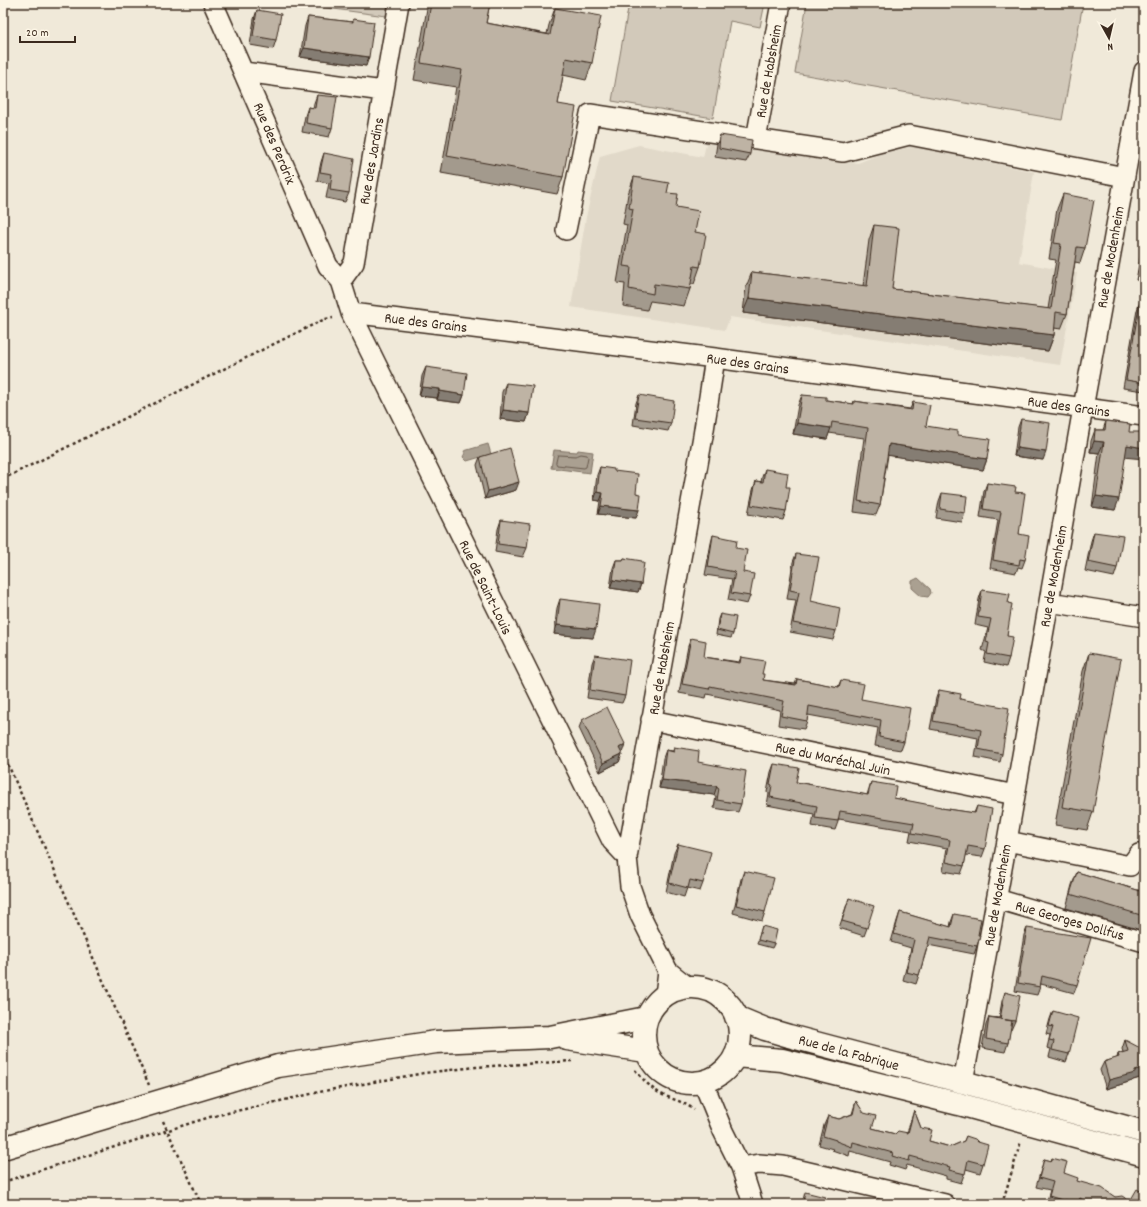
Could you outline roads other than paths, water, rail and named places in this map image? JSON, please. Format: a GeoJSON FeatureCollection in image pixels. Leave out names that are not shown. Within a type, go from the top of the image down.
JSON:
{"type":"FeatureCollection","features":[{"type":"Feature","properties":{"kind":"main road"},"geometry":{"type":"LineString","coordinates":[[550,1037],[652,1063],[662,1073],[675,1080],[689,1083],[703,1082],[716,1077],[727,1068],[735,1056],[740,1037],[736,1017],[722,998],[712,991],[688,987],[676,990],[665,995],[657,1002],[646,1018],[639,1059]]}},
{"type":"Feature","properties":{"kind":"main road","name":"Rue de la Fabrique"},"geometry":{"type":"LineString","coordinates":[[736,1017],[764,1029],[1144,1132]]}},
{"type":"Feature","properties":{"kind":"main road"},"geometry":{"type":"LineString","coordinates":[[3,1148],[278,1066],[436,1042],[550,1037],[646,1018]]}},
{"type":"Feature","properties":{"kind":"main road","name":"Rue de la Fabrique"},"geometry":{"type":"LineString","coordinates":[[735,1056],[782,1060],[959,1104],[1144,1155]]}},
{"type":"Feature","properties":{"kind":"main road"},"geometry":{"type":"LineString","coordinates":[[959,1104],[963,1082]]}},
{"type":"Feature","properties":{"kind":"street","name":"Rue des Perdrix"},"geometry":{"type":"LineString","coordinates":[[213,3],[328,266],[341,281]]}},
{"type":"Feature","properties":{"kind":"street","name":"Rue des Jardins"},"geometry":{"type":"LineString","coordinates":[[341,281],[354,262],[399,3]]}},
{"type":"Feature","properties":{"kind":"street","name":"Rue de Habsheim"},"geometry":{"type":"LineString","coordinates":[[756,139],[781,3]]}},
{"type":"Feature","properties":{"kind":"street","name":"Rue de Modenheim"},"geometry":{"type":"LineString","coordinates":[[963,1082],[997,899],[1125,177],[1139,130],[1144,71]]}},
{"type":"Feature","properties":{"kind":"street"},"geometry":{"type":"LineString","coordinates":[[244,72],[384,91]]}},
{"type":"Feature","properties":{"kind":"street"},"geometry":{"type":"LineString","coordinates":[[566,230],[590,114],[843,152],[909,135],[1125,177]]}},
{"type":"Feature","properties":{"kind":"street"},"geometry":{"type":"LineString","coordinates":[[341,281],[351,313]]}},
{"type":"Feature","properties":{"kind":"street","name":"Rue des Grains"},"geometry":{"type":"LineString","coordinates":[[351,313],[715,358],[1144,416]]}},
{"type":"Feature","properties":{"kind":"street","name":"Rue de Saint-Louis"},"geometry":{"type":"LineString","coordinates":[[351,313],[612,841],[627,857]]}},
{"type":"Feature","properties":{"kind":"street","name":"Rue de Habsheim"},"geometry":{"type":"LineString","coordinates":[[688,987],[668,971],[640,914],[630,886],[627,857],[703,436],[715,358]]}},
{"type":"Feature","properties":{"kind":"street"},"geometry":{"type":"LineString","coordinates":[[1049,602],[1144,617]]}},
{"type":"Feature","properties":{"kind":"street","name":"Rue du Maréchal Juin"},"geometry":{"type":"LineString","coordinates":[[651,720],[1015,795]]}},
{"type":"Feature","properties":{"kind":"street"},"geometry":{"type":"LineString","coordinates":[[1007,841],[1130,866],[1138,854]]}},
{"type":"Feature","properties":{"kind":"street","name":"Rue Georges Dollfus"},"geometry":{"type":"LineString","coordinates":[[997,899],[1144,942]]}},
{"type":"Feature","properties":{"kind":"street"},"geometry":{"type":"LineString","coordinates":[[665,995],[668,971]]}},
{"type":"Feature","properties":{"kind":"street"},"geometry":{"type":"LineString","coordinates":[[703,1082],[723,1131],[741,1167],[753,1204]]}},
{"type":"Feature","properties":{"kind":"street"},"geometry":{"type":"LineString","coordinates":[[741,1167],[759,1164],[783,1166],[945,1204]]}},
{"type":"Feature","properties":{"kind":"water"},"geometry":{"type":"Polygon","coordinates":[[[488,444],[491,454],[467,461],[463,457],[465,453],[464,451],[488,444]]]}},
{"type":"Feature","properties":{"kind":"water"},"geometry":{"type":"Polygon","coordinates":[[[554,450],[577,452],[578,450],[593,452],[590,473],[551,468],[554,450]]]}},
{"type":"Feature","properties":{"kind":"water"},"geometry":{"type":"Polygon","coordinates":[[[918,578],[930,589],[931,593],[928,597],[921,596],[912,588],[912,581],[918,578]]]}}]}
